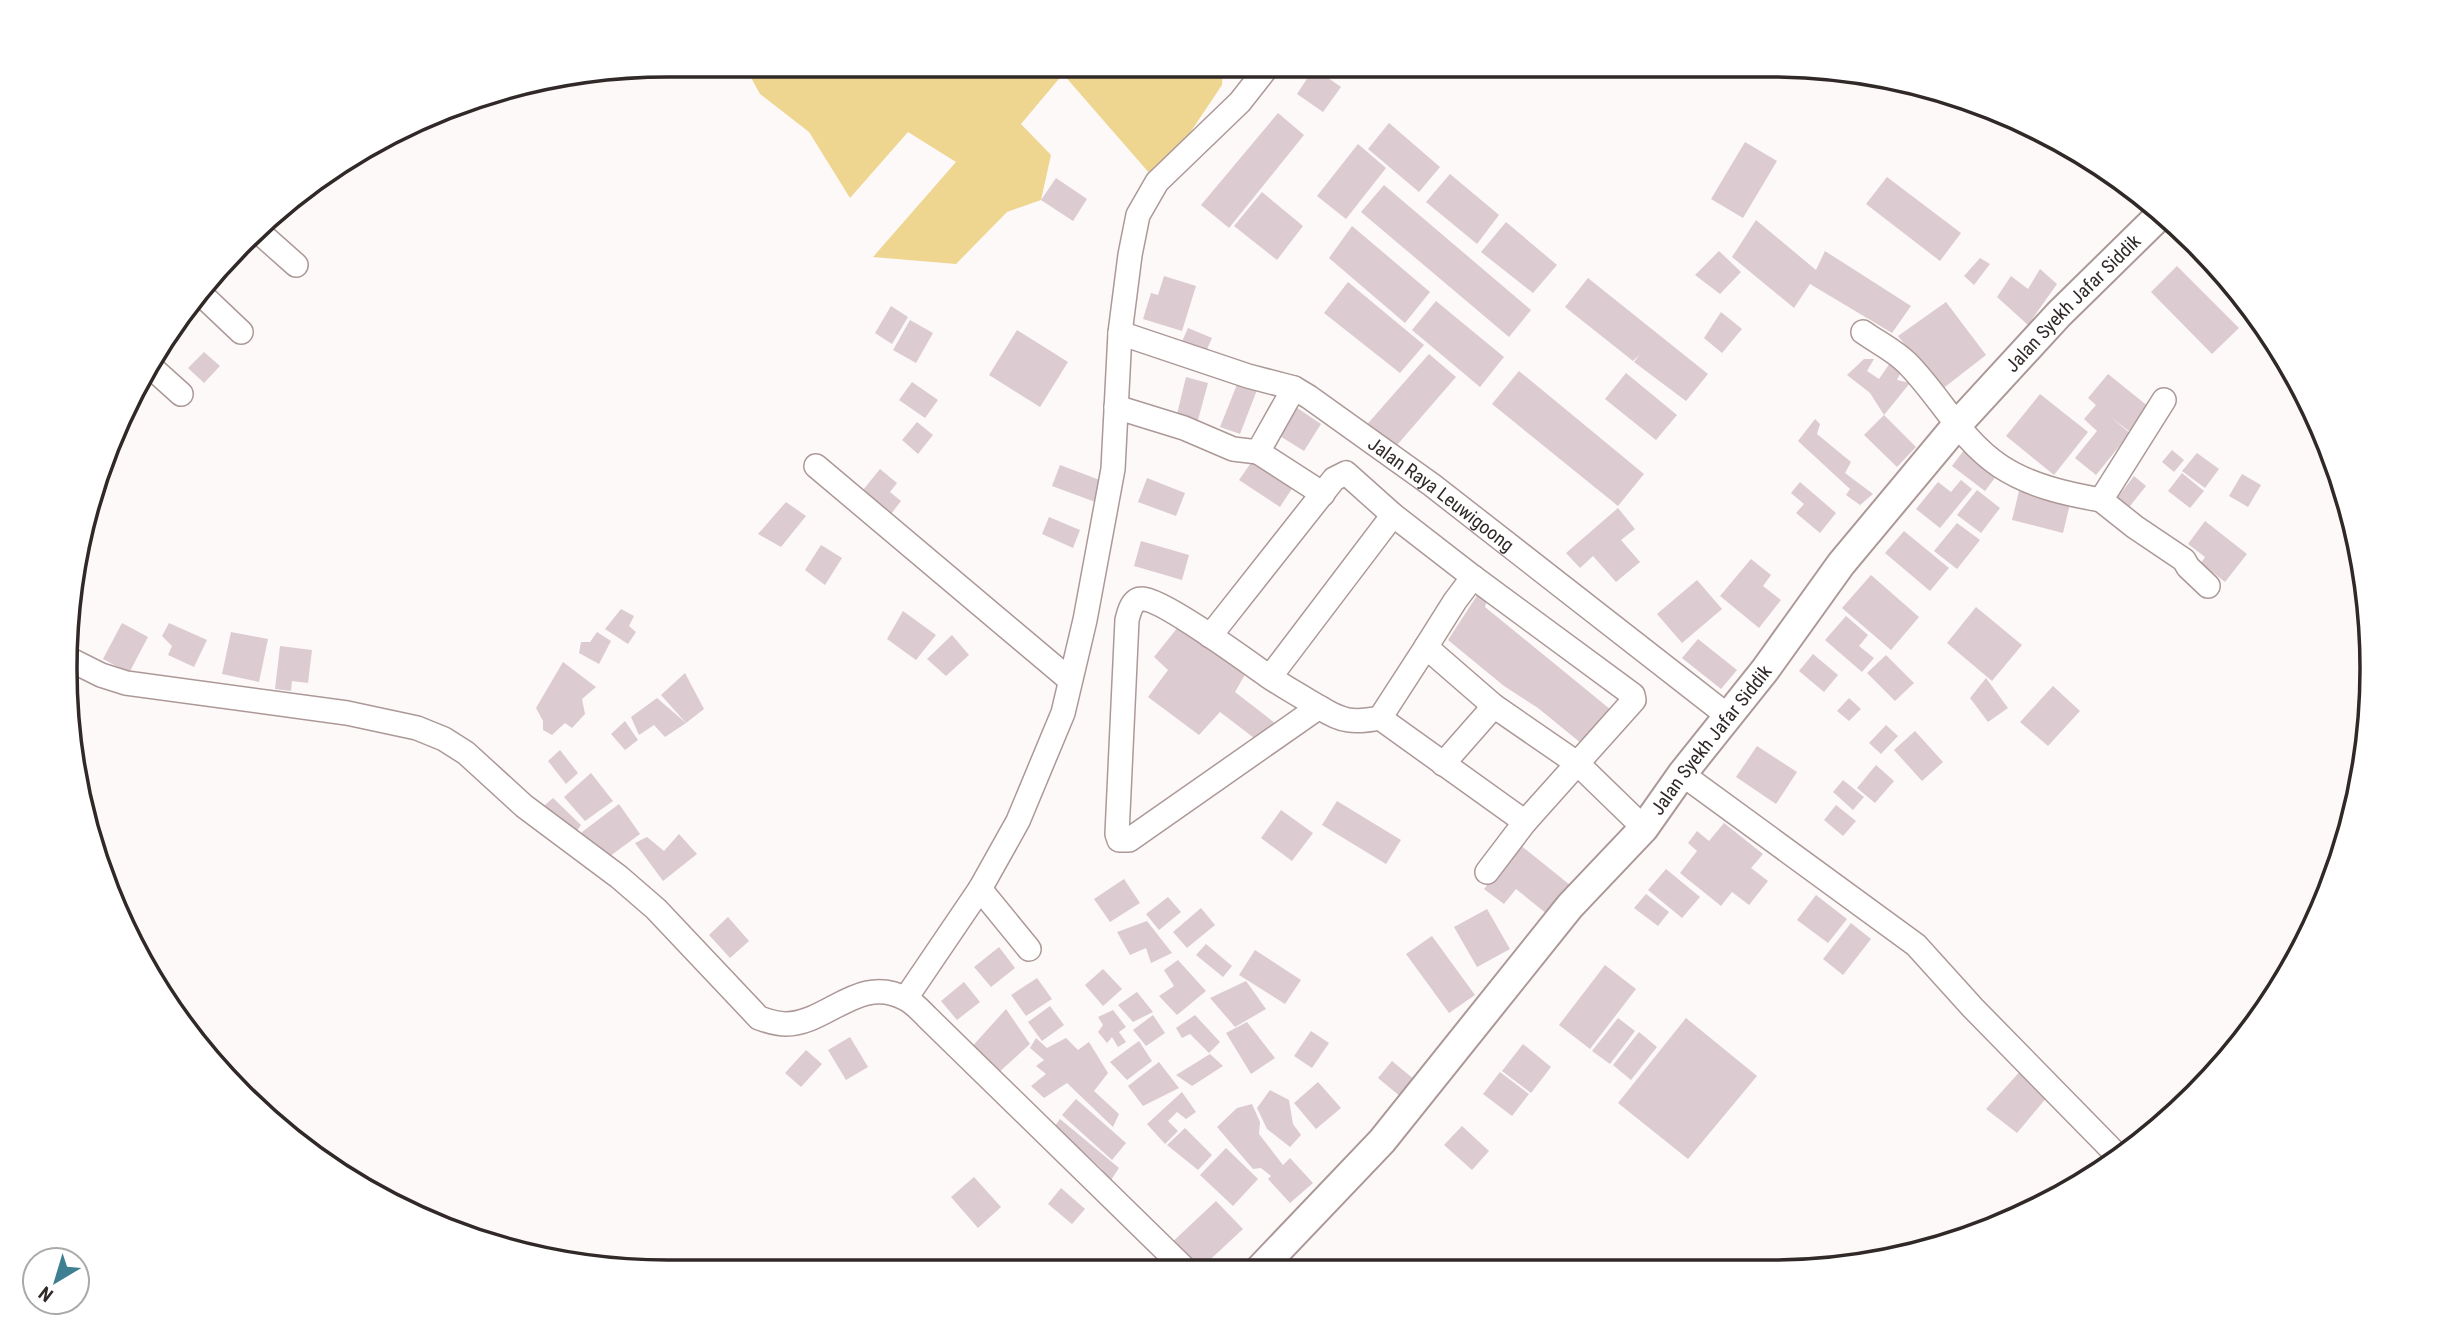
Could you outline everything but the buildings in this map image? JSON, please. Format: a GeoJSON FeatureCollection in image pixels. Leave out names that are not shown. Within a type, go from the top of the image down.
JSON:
{"type":"FeatureCollection","features":[{"type":"Feature","properties":{"kind":"main road","name":"Jalan Syekh Jafar Siddik"},"geometry":{"type":"LineString","coordinates":[[1269,1260],[1382,1141],[1570,906],[1644,828],[1682,774],[1765,670],[1841,564],[1956,426],[2059,314],[2155,220]]}},
{"type":"Feature","properties":{"kind":"street"},"geometry":{"type":"LineString","coordinates":[[906,998],[980,889],[1018,821],[1063,713],[1085,620],[1113,468],[1120,333],[1138,215],[1157,183],[1240,102],[1260,77]]}},
{"type":"Feature","properties":{"kind":"street"},"geometry":{"type":"LineString","coordinates":[[264,237],[296,265]]}},
{"type":"Feature","properties":{"kind":"street"},"geometry":{"type":"LineString","coordinates":[[206,299],[241,332]]}},
{"type":"Feature","properties":{"kind":"street"},"geometry":{"type":"LineString","coordinates":[[1863,332],[1905,361],[1956,426],[1998,465],[2020,478],[2064,493],[2101,500],[2184,560],[2208,586]]}},
{"type":"Feature","properties":{"kind":"street","name":"Jalan Raya Leuwigoong"},"geometry":{"type":"LineString","coordinates":[[1120,333],[1248,376],[1294,388],[1432,485],[1728,716]]}},
{"type":"Feature","properties":{"kind":"street"},"geometry":{"type":"LineString","coordinates":[[157,372],[181,394]]}},
{"type":"Feature","properties":{"kind":"street"},"geometry":{"type":"LineString","coordinates":[[1258,452],[1294,388]]}},
{"type":"Feature","properties":{"kind":"street"},"geometry":{"type":"LineString","coordinates":[[2101,500],[2164,400]]}},
{"type":"Feature","properties":{"kind":"street"},"geometry":{"type":"LineString","coordinates":[[1116,407],[1184,428],[1233,449],[1258,452],[1322,494]]}},
{"type":"Feature","properties":{"kind":"street"},"geometry":{"type":"LineString","coordinates":[[816,466],[1070,680]]}},
{"type":"Feature","properties":{"kind":"street"},"geometry":{"type":"LineString","coordinates":[[1210,636],[1338,475],[1349,474],[1393,515],[1634,696],[1634,700],[1525,822],[1487,872]]}},
{"type":"Feature","properties":{"kind":"street"},"geometry":{"type":"LineString","coordinates":[[1270,677],[1393,515]]}},
{"type":"Feature","properties":{"kind":"street"},"geometry":{"type":"LineString","coordinates":[[1380,719],[1473,577]]}},
{"type":"Feature","properties":{"kind":"street"},"geometry":{"type":"LineString","coordinates":[[1319,707],[1129,840],[1119,840],[1117,834],[1127,620],[1130,608],[1142,599],[1156,603],[1319,707],[1350,722],[1380,719],[1525,822]]}},
{"type":"Feature","properties":{"kind":"street"},"geometry":{"type":"LineString","coordinates":[[1426,647],[1494,706],[1578,764],[1644,828]]}},
{"type":"Feature","properties":{"kind":"street"},"geometry":{"type":"LineString","coordinates":[[77,663],[126,683],[347,713],[417,728],[444,739],[466,753],[524,806],[619,877],[656,909],[759,1018],[772,1023],[788,1024],[807,1019],[842,1001],[876,991],[906,998],[1176,1260]]}},
{"type":"Feature","properties":{"kind":"street"},"geometry":{"type":"LineString","coordinates":[[1443,764],[1494,706]]}},
{"type":"Feature","properties":{"kind":"street"},"geometry":{"type":"LineString","coordinates":[[1682,774],[1916,945],[1973,1008],[2112,1150]]}},
{"type":"Feature","properties":{"kind":"street"},"geometry":{"type":"LineString","coordinates":[[980,889],[1029,949]]}},
{"type":"Feature","properties":{"kind":"shaded area"},"geometry":{"type":"Polygon","coordinates":[[[751,77],[1060,77],[1021,124],[1051,155],[1041,200],[1007,212],[956,264],[873,257],[956,162],[908,132],[850,198],[809,132],[760,94],[751,77]]]}},
{"type":"Feature","properties":{"kind":"shaded area"},"geometry":{"type":"Polygon","coordinates":[[[1066,77],[1222,77],[1222,85],[1157,182],[1066,77]]]}}]}
